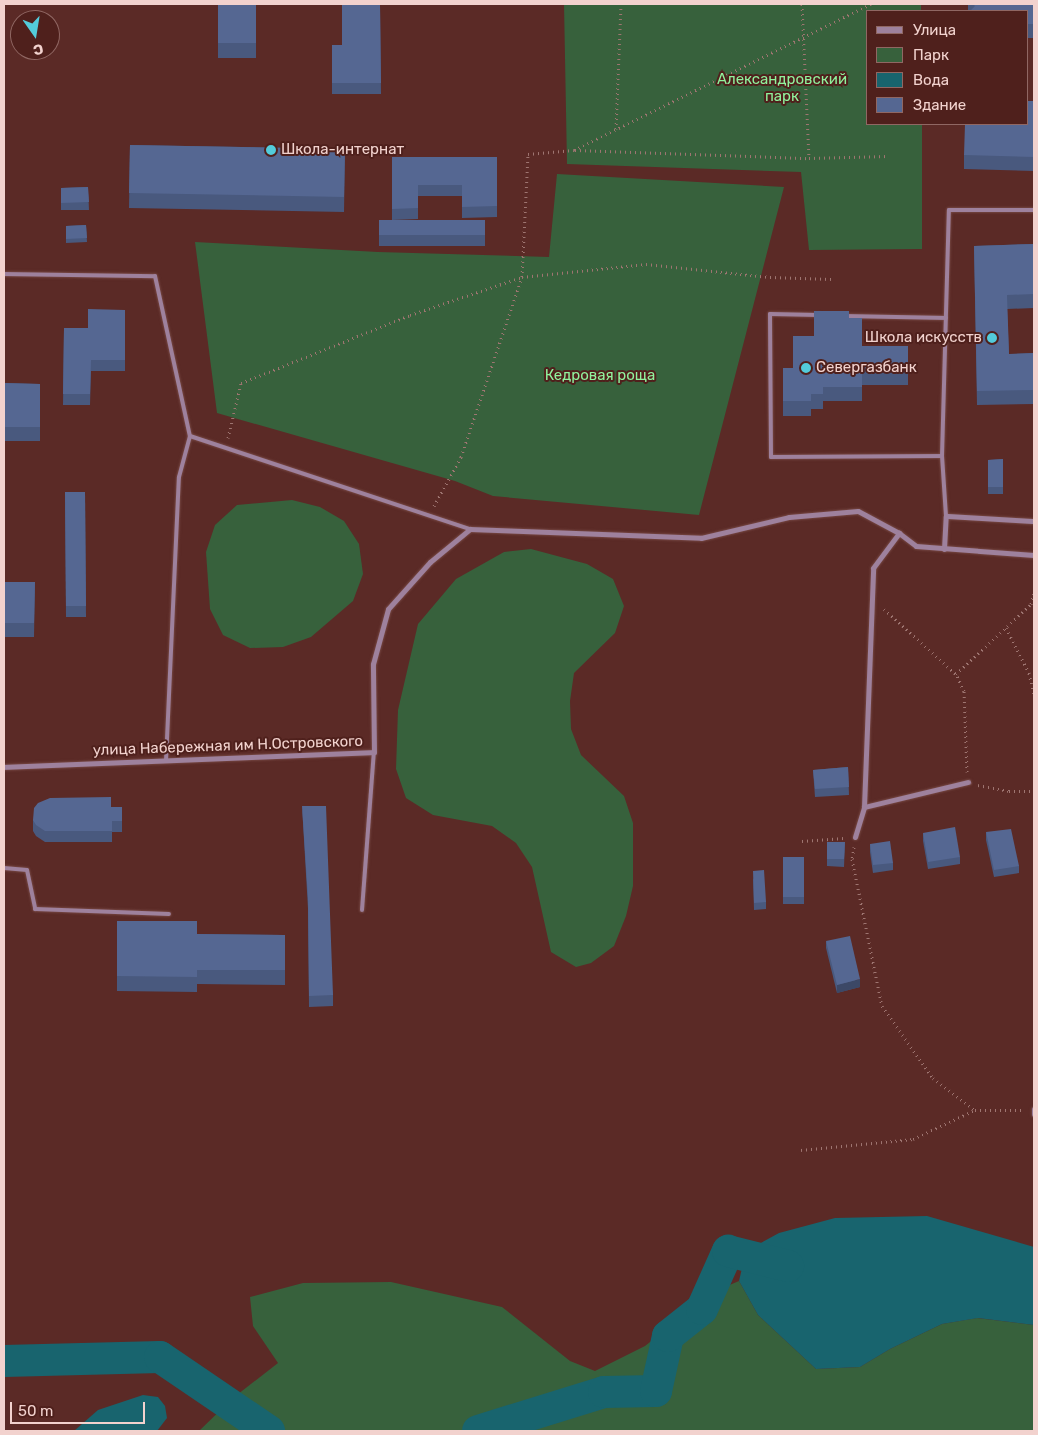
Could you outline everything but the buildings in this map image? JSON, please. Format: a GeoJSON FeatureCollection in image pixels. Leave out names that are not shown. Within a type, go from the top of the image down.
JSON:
{"type":"FeatureCollection","features":[{"type":"Feature","properties":{"kind":"street"},"geometry":{"type":"LineString","coordinates":[[470,529],[701,538],[789,517],[858,511],[899,533],[916,546],[1034,555]]}},
{"type":"Feature","properties":{"kind":"street"},"geometry":{"type":"LineString","coordinates":[[944,549],[946,516],[1034,522]]}},
{"type":"Feature","properties":{"kind":"street","name":"улица Набережная им Н.Островского"},"geometry":{"type":"LineString","coordinates":[[4,767],[374,752],[373,664],[388,609],[430,562],[470,529]]}},
{"type":"Feature","properties":{"kind":"street"},"geometry":{"type":"LineString","coordinates":[[855,837],[864,807],[873,568],[899,533]]}},
{"type":"Feature","properties":{"kind":"street"},"geometry":{"type":"LineString","coordinates":[[864,807],[968,782]]}},
{"type":"Feature","properties":{"kind":"lane"},"geometry":{"type":"LineString","coordinates":[[946,516],[942,456],[949,210],[1034,210]]}},
{"type":"Feature","properties":{"kind":"lane"},"geometry":{"type":"LineString","coordinates":[[4,274],[155,276],[190,436],[179,477],[166,761]]}},
{"type":"Feature","properties":{"kind":"lane"},"geometry":{"type":"LineString","coordinates":[[829,316],[770,314],[771,457],[942,456]]}},
{"type":"Feature","properties":{"kind":"lane"},"geometry":{"type":"LineString","coordinates":[[839,316],[946,318]]}},
{"type":"Feature","properties":{"kind":"lane"},"geometry":{"type":"LineString","coordinates":[[190,436],[226,446],[470,529]]}},
{"type":"Feature","properties":{"kind":"lane"},"geometry":{"type":"LineString","coordinates":[[362,910],[374,752]]}},
{"type":"Feature","properties":{"kind":"lane"},"geometry":{"type":"LineString","coordinates":[[4,868],[27,870],[35,909],[169,914]]}},
{"type":"Feature","properties":{"kind":"path"},"geometry":{"type":"LineString","coordinates":[[616,130],[621,4]]}},
{"type":"Feature","properties":{"kind":"path"},"geometry":{"type":"LineString","coordinates":[[802,4],[809,158]]}},
{"type":"Feature","properties":{"kind":"path"},"geometry":{"type":"LineString","coordinates":[[574,150],[871,4]]}},
{"type":"Feature","properties":{"kind":"path"},"geometry":{"type":"LineString","coordinates":[[428,516],[461,457],[522,277],[528,154],[574,150],[809,158],[889,156]]}},
{"type":"Feature","properties":{"kind":"path"},"geometry":{"type":"LineString","coordinates":[[226,446],[241,383],[410,314],[522,277],[646,264],[770,277],[831,279]]}},
{"type":"Feature","properties":{"kind":"path"},"geometry":{"type":"LineString","coordinates":[[956,674],[1031,604],[1034,593]]}},
{"type":"Feature","properties":{"kind":"path"},"geometry":{"type":"LineString","coordinates":[[882,603],[885,611],[956,674],[964,691],[965,750],[968,782],[1009,791],[1034,791]]}},
{"type":"Feature","properties":{"kind":"path"},"geometry":{"type":"LineString","coordinates":[[1006,628],[1029,673],[1034,694]]}},
{"type":"Feature","properties":{"kind":"path"},"geometry":{"type":"LineString","coordinates":[[802,841],[855,837],[852,859],[882,1006],[933,1078],[975,1110]]}},
{"type":"Feature","properties":{"kind":"path"},"geometry":{"type":"LineString","coordinates":[[801,1150],[913,1138],[975,1110],[1034,1111]]}},
{"type":"Feature","properties":{"kind":"green space","name":"Александровский парк"},"geometry":{"type":"Polygon","coordinates":[[[564,4],[921,4],[921,10],[866,10],[866,125],[922,125],[922,249],[809,250],[801,172],[567,164],[564,4]]]}},
{"type":"Feature","properties":{"kind":"green space","name":"Кедровая роща"},"geometry":{"type":"Polygon","coordinates":[[[557,174],[784,187],[699,515],[493,496],[455,481],[217,413],[195,242],[378,252],[549,257],[557,174]]]}},
{"type":"Feature","properties":{"kind":"green space"},"geometry":{"type":"Polygon","coordinates":[[[292,500],[320,507],[344,521],[359,544],[363,574],[353,601],[311,637],[283,647],[250,648],[223,635],[210,609],[206,552],[215,525],[237,505],[292,500]]]}},
{"type":"Feature","properties":{"kind":"green space"},"geometry":{"type":"Polygon","coordinates":[[[531,549],[587,564],[613,579],[624,606],[615,633],[574,673],[570,701],[571,729],[581,755],[624,796],[633,823],[633,886],[626,916],[614,946],[591,963],[576,967],[551,952],[532,867],[516,843],[492,826],[433,815],[406,798],[396,769],[398,710],[418,624],[456,579],[504,552],[531,549]]]}},
{"type":"Feature","properties":{"kind":"green space"},"geometry":{"type":"Polygon","coordinates":[[[739,1281],[758,1315],[816,1369],[860,1367],[890,1349],[942,1324],[977,1318],[1034,1325],[1034,1431],[199,1431],[233,1398],[278,1363],[253,1326],[250,1297],[303,1283],[391,1282],[502,1307],[570,1361],[595,1371],[645,1346],[713,1292],[739,1281]]]}},
{"type":"Feature","properties":{"kind":"water"},"geometry":{"type":"Polygon","coordinates":[[[927,1216],[1034,1247],[1034,1325],[978,1318],[942,1324],[890,1349],[860,1367],[816,1369],[758,1315],[739,1281],[746,1251],[779,1233],[835,1218],[927,1216]]]}},
{"type":"Feature","properties":{"kind":"water"},"geometry":{"type":"Polygon","coordinates":[[[143,1395],[158,1397],[165,1406],[167,1418],[157,1431],[74,1431],[98,1410],[143,1395]]]}},
{"type":"Feature","properties":{"kind":"waterway"},"geometry":{"type":"LineString","coordinates":[[478,1431],[604,1392],[656,1391],[668,1336],[702,1309],[728,1251],[788,1266]]}},
{"type":"Feature","properties":{"kind":"waterway"},"geometry":{"type":"LineString","coordinates":[[4,1361],[160,1357],[269,1431]]}},
{"type":"Feature","properties":{"kind":"place","name":"Школа-интернат"},"geometry":{"type":"Point","coordinates":[271,150]}},
{"type":"Feature","properties":{"kind":"place","name":"Школа искусcтв"},"geometry":{"type":"Point","coordinates":[992,338]}},
{"type":"Feature","properties":{"kind":"place","name":"Севергазбанк"},"geometry":{"type":"Point","coordinates":[806,368]}}]}
